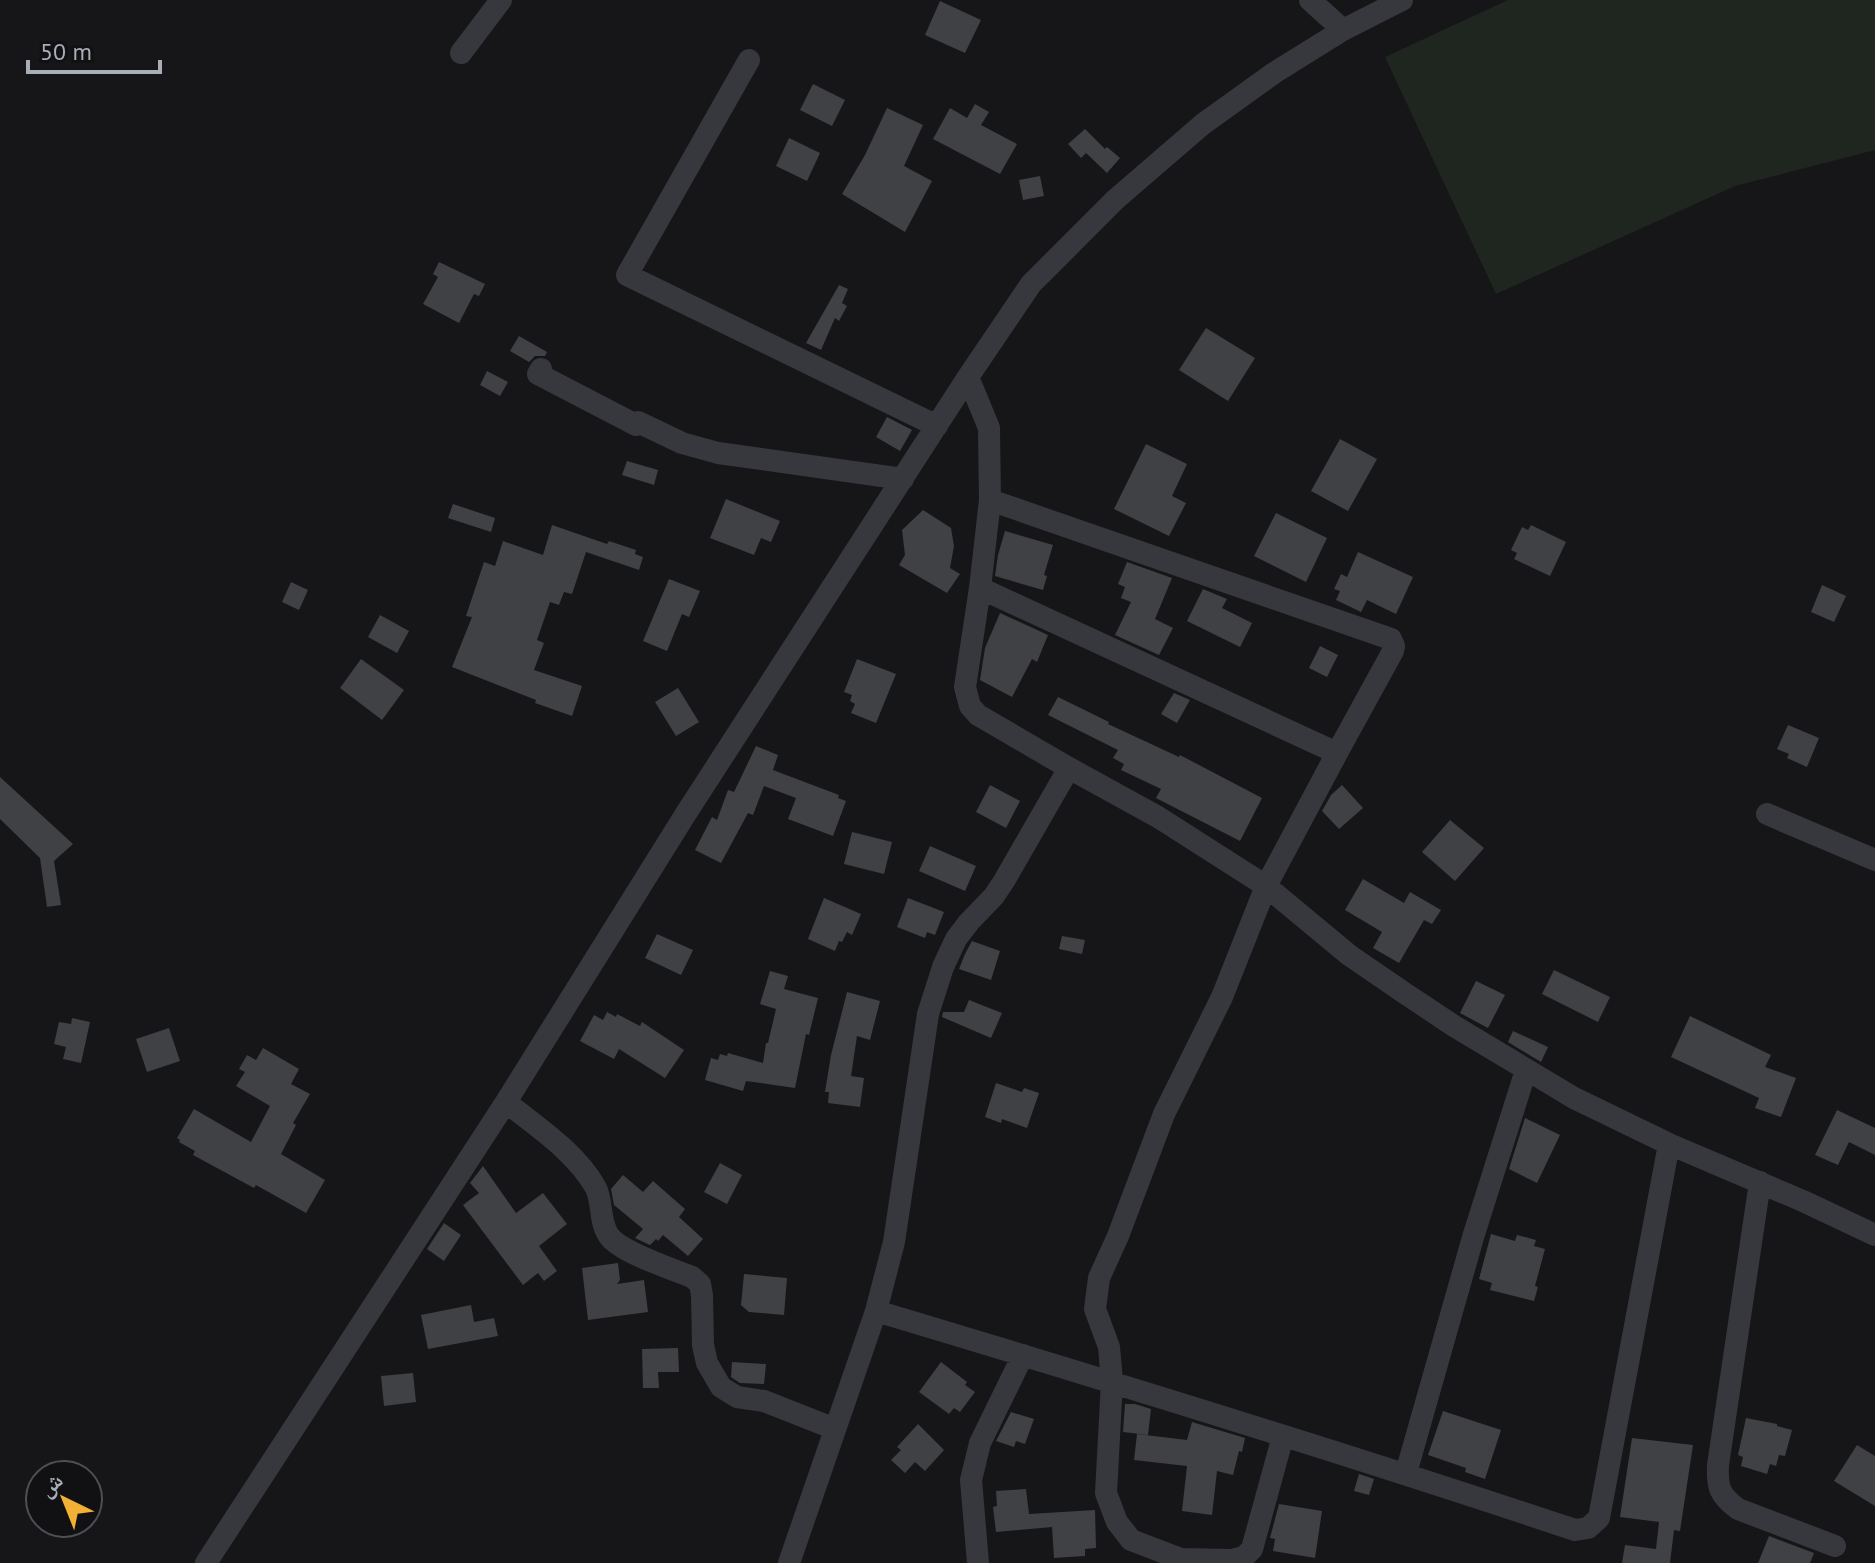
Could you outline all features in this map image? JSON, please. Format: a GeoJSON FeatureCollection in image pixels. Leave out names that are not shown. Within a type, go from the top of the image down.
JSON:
{"type":"FeatureCollection","features":[{"type":"Feature","properties":{"kind":"street"},"geometry":{"type":"LineString","coordinates":[[461,53],[501,0]]}},
{"type":"Feature","properties":{"kind":"street"},"geometry":{"type":"LineString","coordinates":[[1310,0],[1343,30]]}},
{"type":"Feature","properties":{"kind":"street"},"geometry":{"type":"LineString","coordinates":[[206,1563],[506,1102],[685,815],[1031,284],[1116,199],[1203,124],[1274,73],[1343,30],[1402,0]]}},
{"type":"Feature","properties":{"kind":"street"},"geometry":{"type":"LineString","coordinates":[[749,60],[627,275],[937,426]]}},
{"type":"Feature","properties":{"kind":"street"},"geometry":{"type":"LineString","coordinates":[[541,369],[538,374],[636,425],[638,422],[682,443],[718,453],[903,479]]}},
{"type":"Feature","properties":{"kind":"street"},"geometry":{"type":"LineString","coordinates":[[968,377],[989,428],[990,500],[965,687],[970,706],[978,715],[1158,817],[1266,886],[1349,955],[1454,1026],[1574,1098],[1669,1144],[1875,1235]]}},
{"type":"Feature","properties":{"kind":"street"},"geometry":{"type":"LineString","coordinates":[[990,500],[1391,639],[1394,646],[1266,886],[1222,997],[1164,1114],[1099,1278],[1095,1309],[1109,1347],[1112,1381],[1106,1493],[1117,1522],[1131,1540],[1181,1559],[1232,1560],[1244,1557],[1252,1549],[1283,1436]]}},
{"type":"Feature","properties":{"kind":"street"},"geometry":{"type":"LineString","coordinates":[[980,588],[1337,753]]}},
{"type":"Feature","properties":{"kind":"street"},"geometry":{"type":"LineString","coordinates":[[789,1563],[876,1311],[894,1242],[928,1014],[943,967],[956,939],[1004,881],[1069,768]]}},
{"type":"Feature","properties":{"kind":"street"},"geometry":{"type":"LineString","coordinates":[[1767,814],[1875,860]]}},
{"type":"Feature","properties":{"kind":"street"},"geometry":{"type":"LineString","coordinates":[[1406,1473],[1474,1234],[1526,1070]]}},
{"type":"Feature","properties":{"kind":"street"},"geometry":{"type":"LineString","coordinates":[[506,1102],[561,1146],[590,1178],[598,1194],[608,1236],[620,1247],[692,1277],[700,1284],[703,1345],[707,1363],[721,1387],[737,1397],[764,1401],[835,1429]]}},
{"type":"Feature","properties":{"kind":"street"},"geometry":{"type":"LineString","coordinates":[[876,1311],[1406,1473],[1575,1530],[1588,1528],[1599,1518],[1669,1144]]}},
{"type":"Feature","properties":{"kind":"street"},"geometry":{"type":"LineString","coordinates":[[1760,1182],[1717,1480],[1721,1493],[1738,1509],[1835,1546]]}},
{"type":"Feature","properties":{"kind":"street"},"geometry":{"type":"LineString","coordinates":[[978,1563],[971,1480],[980,1443],[1023,1355]]}},
{"type":"Feature","properties":{"kind":"shaded area"},"geometry":{"type":"Polygon","coordinates":[[[1508,0],[1875,0],[1875,150],[1735,186],[1496,294],[1385,57],[1508,0]]]}},
{"type":"Feature","properties":{"kind":"building"},"geometry":{"type":"Polygon","coordinates":[[[940,1],[981,20],[965,53],[925,35],[940,1]]]}},
{"type":"Feature","properties":{"kind":"building"},"geometry":{"type":"Polygon","coordinates":[[[813,84],[845,100],[832,126],[800,110],[813,84]]]}},
{"type":"Feature","properties":{"kind":"building"},"geometry":{"type":"Polygon","coordinates":[[[975,104],[989,112],[981,125],[1017,144],[1000,174],[933,139],[950,108],[967,118],[975,104]]]}},
{"type":"Feature","properties":{"kind":"building"},"geometry":{"type":"Polygon","coordinates":[[[887,108],[923,125],[904,166],[932,181],[905,232],[842,194],[887,108]]]}},
{"type":"Feature","properties":{"kind":"building"},"geometry":{"type":"Polygon","coordinates":[[[1085,129],[1105,149],[1107,147],[1120,158],[1107,173],[1086,153],[1081,158],[1068,144],[1085,129]]]}},
{"type":"Feature","properties":{"kind":"building"},"geometry":{"type":"Polygon","coordinates":[[[789,138],[820,153],[807,181],[776,166],[789,138]]]}},
{"type":"Feature","properties":{"kind":"building"},"geometry":{"type":"Polygon","coordinates":[[[1040,176],[1044,196],[1023,200],[1019,180],[1040,176]]]}},
{"type":"Feature","properties":{"kind":"building"},"geometry":{"type":"Polygon","coordinates":[[[439,262],[485,284],[479,296],[474,294],[459,323],[423,304],[438,277],[433,274],[439,262]]]}},
{"type":"Feature","properties":{"kind":"building"},"geometry":{"type":"Polygon","coordinates":[[[839,285],[848,289],[842,303],[847,306],[839,321],[835,318],[821,350],[806,343],[839,285]]]}},
{"type":"Feature","properties":{"kind":"building"},"geometry":{"type":"Polygon","coordinates":[[[1206,328],[1255,358],[1228,401],[1179,370],[1206,328]]]}},
{"type":"Feature","properties":{"kind":"building"},"geometry":{"type":"Polygon","coordinates":[[[519,336],[547,352],[545,356],[535,356],[529,362],[510,351],[519,336]]]}},
{"type":"Feature","properties":{"kind":"building"},"geometry":{"type":"Polygon","coordinates":[[[487,371],[508,382],[500,396],[480,385],[487,371]]]}},
{"type":"Feature","properties":{"kind":"building"},"geometry":{"type":"Polygon","coordinates":[[[887,417],[912,430],[900,451],[876,437],[887,417]]]}},
{"type":"Feature","properties":{"kind":"building"},"geometry":{"type":"Polygon","coordinates":[[[1340,439],[1377,459],[1348,511],[1311,491],[1340,439]]]}},
{"type":"Feature","properties":{"kind":"building"},"geometry":{"type":"Polygon","coordinates":[[[1146,444],[1187,464],[1172,496],[1186,503],[1169,536],[1114,509],[1146,444]]]}},
{"type":"Feature","properties":{"kind":"building"},"geometry":{"type":"Polygon","coordinates":[[[627,461],[658,470],[654,485],[622,475],[627,461]]]}},
{"type":"Feature","properties":{"kind":"building"},"geometry":{"type":"Polygon","coordinates":[[[726,499],[780,521],[771,542],[761,538],[754,555],[710,538],[726,499]]]}},
{"type":"Feature","properties":{"kind":"building"},"geometry":{"type":"Polygon","coordinates":[[[453,504],[495,518],[491,532],[448,518],[453,504]]]}},
{"type":"Feature","properties":{"kind":"building"},"geometry":{"type":"Polygon","coordinates":[[[923,510],[951,528],[954,546],[950,568],[960,574],[947,593],[899,565],[905,555],[902,530],[923,510]]]}},
{"type":"Feature","properties":{"kind":"building"},"geometry":{"type":"Polygon","coordinates":[[[1276,513],[1327,538],[1306,582],[1254,556],[1276,513]]]}},
{"type":"Feature","properties":{"kind":"building"},"geometry":{"type":"Polygon","coordinates":[[[552,525],[607,544],[609,541],[636,550],[635,554],[643,557],[639,570],[586,552],[572,594],[564,592],[559,605],[550,602],[537,640],[544,643],[534,670],[582,686],[572,716],[452,667],[472,617],[466,616],[484,562],[495,566],[503,541],[543,555],[552,525]]]}},
{"type":"Feature","properties":{"kind":"building"},"geometry":{"type":"Polygon","coordinates":[[[1531,525],[1566,542],[1550,576],[1514,559],[1517,553],[1511,550],[1522,527],[1528,530],[1531,525]]]}},
{"type":"Feature","properties":{"kind":"building"},"geometry":{"type":"Polygon","coordinates":[[[1005,531],[1053,545],[1043,590],[995,576],[1005,531]]]}},
{"type":"Feature","properties":{"kind":"building"},"geometry":{"type":"Polygon","coordinates":[[[1358,552],[1413,577],[1396,614],[1367,600],[1361,612],[1336,600],[1340,591],[1334,589],[1341,574],[1347,577],[1358,552]]]}},
{"type":"Feature","properties":{"kind":"building"},"geometry":{"type":"Polygon","coordinates":[[[1127,562],[1172,578],[1155,619],[1173,628],[1159,655],[1115,635],[1131,602],[1121,598],[1125,587],[1118,584],[1127,562]]]}},
{"type":"Feature","properties":{"kind":"building"},"geometry":{"type":"Polygon","coordinates":[[[669,579],[700,591],[689,617],[682,614],[667,651],[643,641],[669,579]]]}},
{"type":"Feature","properties":{"kind":"building"},"geometry":{"type":"Polygon","coordinates":[[[291,582],[308,590],[299,610],[282,602],[291,582]]]}},
{"type":"Feature","properties":{"kind":"building"},"geometry":{"type":"Polygon","coordinates":[[[1822,585],[1846,596],[1834,622],[1811,612],[1822,585]]]}},
{"type":"Feature","properties":{"kind":"building"},"geometry":{"type":"Polygon","coordinates":[[[1203,589],[1227,599],[1222,608],[1252,623],[1240,647],[1187,621],[1203,589]]]}},
{"type":"Feature","properties":{"kind":"building"},"geometry":{"type":"Polygon","coordinates":[[[1000,613],[1048,635],[1037,662],[1032,659],[1012,697],[980,680],[985,648],[1000,613]]]}},
{"type":"Feature","properties":{"kind":"building"},"geometry":{"type":"Polygon","coordinates":[[[380,615],[409,631],[397,653],[368,637],[380,615]]]}},
{"type":"Feature","properties":{"kind":"building"},"geometry":{"type":"Polygon","coordinates":[[[1320,646],[1338,655],[1327,677],[1309,668],[1320,646]]]}},
{"type":"Feature","properties":{"kind":"building"},"geometry":{"type":"Polygon","coordinates":[[[361,659],[404,690],[382,720],[340,688],[361,659]]]}},
{"type":"Feature","properties":{"kind":"building"},"geometry":{"type":"Polygon","coordinates":[[[857,659],[896,674],[876,723],[851,713],[855,704],[850,701],[852,695],[844,692],[857,659]]]}},
{"type":"Feature","properties":{"kind":"building"},"geometry":{"type":"Polygon","coordinates":[[[678,688],[699,722],[676,736],[655,702],[678,688]]]}},
{"type":"Feature","properties":{"kind":"building"},"geometry":{"type":"Polygon","coordinates":[[[1174,693],[1190,700],[1177,723],[1161,714],[1174,693]]]}},
{"type":"Feature","properties":{"kind":"building"},"geometry":{"type":"Polygon","coordinates":[[[1058,697],[1262,798],[1240,841],[1156,798],[1161,789],[1121,770],[1124,764],[1113,758],[1118,750],[1048,715],[1058,697]]]}},
{"type":"Feature","properties":{"kind":"building"},"geometry":{"type":"Polygon","coordinates":[[[1788,725],[1819,738],[1807,767],[1787,758],[1789,754],[1777,749],[1788,725]]]}},
{"type":"Feature","properties":{"kind":"building"},"geometry":{"type":"Polygon","coordinates":[[[756,746],[778,755],[773,770],[839,795],[838,798],[846,801],[833,836],[788,819],[796,798],[764,786],[753,815],[748,813],[721,863],[695,850],[712,817],[717,820],[728,790],[734,792],[756,746]]]}},
{"type":"Feature","properties":{"kind":"building"},"geometry":{"type":"Polygon","coordinates":[[[0,777],[73,844],[54,861],[61,905],[47,907],[40,858],[0,819],[0,777]]]}},
{"type":"Feature","properties":{"kind":"building"},"geometry":{"type":"Polygon","coordinates":[[[990,785],[1020,801],[1006,828],[976,812],[990,785]]]}},
{"type":"Feature","properties":{"kind":"building"},"geometry":{"type":"Polygon","coordinates":[[[1342,785],[1363,808],[1339,829],[1322,811],[1331,795],[1342,785]]]}},
{"type":"Feature","properties":{"kind":"building"},"geometry":{"type":"Polygon","coordinates":[[[1450,820],[1484,848],[1455,881],[1422,852],[1450,820]]]}},
{"type":"Feature","properties":{"kind":"building"},"geometry":{"type":"Polygon","coordinates":[[[852,832],[892,842],[884,874],[844,864],[852,832]]]}},
{"type":"Feature","properties":{"kind":"building"},"geometry":{"type":"Polygon","coordinates":[[[930,846],[976,866],[965,891],[919,871],[930,846]]]}},
{"type":"Feature","properties":{"kind":"building"},"geometry":{"type":"Polygon","coordinates":[[[1363,879],[1404,903],[1410,892],[1441,910],[1432,924],[1424,920],[1399,963],[1373,948],[1382,932],[1345,910],[1363,879]]]}},
{"type":"Feature","properties":{"kind":"building"},"geometry":{"type":"Polygon","coordinates":[[[824,898],[861,914],[852,935],[847,932],[835,951],[808,939],[824,898]]]}},
{"type":"Feature","properties":{"kind":"building"},"geometry":{"type":"Polygon","coordinates":[[[908,898],[944,912],[935,935],[927,932],[925,938],[897,927],[908,898]]]}},
{"type":"Feature","properties":{"kind":"building"},"geometry":{"type":"Polygon","coordinates":[[[657,934],[693,950],[681,975],[645,958],[657,934]]]}},
{"type":"Feature","properties":{"kind":"building"},"geometry":{"type":"Polygon","coordinates":[[[1062,936],[1085,940],[1082,954],[1059,949],[1062,936]]]}},
{"type":"Feature","properties":{"kind":"building"},"geometry":{"type":"Polygon","coordinates":[[[972,941],[1000,951],[991,980],[959,969],[972,941]]]}},
{"type":"Feature","properties":{"kind":"building"},"geometry":{"type":"Polygon","coordinates":[[[1554,970],[1610,997],[1598,1022],[1542,994],[1554,970]]]}},
{"type":"Feature","properties":{"kind":"building"},"geometry":{"type":"Polygon","coordinates":[[[770,971],[788,976],[784,989],[818,998],[809,1035],[806,1034],[795,1088],[746,1081],[743,1091],[705,1080],[711,1058],[718,1060],[720,1054],[727,1056],[728,1053],[763,1063],[776,1009],[760,1004],[770,971]]]}},
{"type":"Feature","properties":{"kind":"building"},"geometry":{"type":"Polygon","coordinates":[[[1476,981],[1505,995],[1488,1028],[1460,1013],[1476,981]]]}},
{"type":"Feature","properties":{"kind":"building"},"geometry":{"type":"Polygon","coordinates":[[[847,992],[880,1001],[870,1040],[857,1036],[851,1076],[864,1078],[860,1107],[828,1103],[829,1092],[825,1092],[847,992]]]}},
{"type":"Feature","properties":{"kind":"building"},"geometry":{"type":"Polygon","coordinates":[[[969,1000],[1002,1013],[991,1038],[942,1017],[943,1012],[964,1012],[969,1000]]]}},
{"type":"Feature","properties":{"kind":"building"},"geometry":{"type":"Polygon","coordinates":[[[607,1012],[640,1026],[642,1022],[684,1050],[665,1078],[619,1049],[614,1059],[580,1041],[594,1015],[603,1020],[607,1012]]]}},
{"type":"Feature","properties":{"kind":"building"},"geometry":{"type":"Polygon","coordinates":[[[1690,1016],[1771,1055],[1765,1067],[1796,1078],[1781,1117],[1755,1108],[1759,1098],[1671,1057],[1690,1016]]]}},
{"type":"Feature","properties":{"kind":"building"},"geometry":{"type":"Polygon","coordinates":[[[72,1018],[90,1022],[81,1063],[63,1059],[66,1047],[54,1044],[59,1022],[71,1024],[72,1018]]]}},
{"type":"Feature","properties":{"kind":"building"},"geometry":{"type":"Polygon","coordinates":[[[169,1028],[180,1061],[147,1072],[136,1039],[169,1028]]]}},
{"type":"Feature","properties":{"kind":"building"},"geometry":{"type":"Polygon","coordinates":[[[1513,1031],[1548,1047],[1541,1062],[1508,1042],[1513,1031]]]}},
{"type":"Feature","properties":{"kind":"building"},"geometry":{"type":"Polygon","coordinates":[[[263,1048],[299,1069],[291,1084],[310,1094],[293,1123],[296,1125],[281,1154],[325,1180],[306,1213],[193,1155],[195,1151],[177,1138],[194,1109],[251,1142],[270,1106],[236,1086],[245,1072],[239,1069],[247,1055],[256,1060],[263,1048]]]}},
{"type":"Feature","properties":{"kind":"building"},"geometry":{"type":"Polygon","coordinates":[[[996,1083],[1022,1092],[1024,1088],[1039,1093],[1027,1128],[985,1117],[996,1083]]]}},
{"type":"Feature","properties":{"kind":"building"},"geometry":{"type":"Polygon","coordinates":[[[1837,1110],[1875,1128],[1875,1155],[1849,1142],[1838,1165],[1815,1155],[1837,1110]]]}},
{"type":"Feature","properties":{"kind":"building"},"geometry":{"type":"Polygon","coordinates":[[[1525,1118],[1560,1135],[1537,1183],[1509,1169],[1525,1118]]]}},
{"type":"Feature","properties":{"kind":"building"},"geometry":{"type":"Polygon","coordinates":[[[720,1163],[742,1175],[727,1204],[704,1192],[720,1163]]]}},
{"type":"Feature","properties":{"kind":"building"},"geometry":{"type":"Polygon","coordinates":[[[483,1166],[516,1213],[543,1193],[567,1224],[539,1246],[557,1271],[544,1281],[538,1273],[523,1285],[463,1205],[479,1193],[470,1183],[483,1166]]]}},
{"type":"Feature","properties":{"kind":"building"},"geometry":{"type":"Polygon","coordinates":[[[623,1175],[643,1192],[653,1181],[685,1209],[679,1217],[703,1239],[688,1256],[663,1235],[650,1245],[635,1238],[643,1229],[614,1205],[611,1189],[623,1175]]]}},
{"type":"Feature","properties":{"kind":"building"},"geometry":{"type":"Polygon","coordinates":[[[444,1223],[461,1235],[444,1261],[427,1249],[444,1223]]]}},
{"type":"Feature","properties":{"kind":"building"},"geometry":{"type":"Polygon","coordinates":[[[1491,1234],[1515,1241],[1517,1235],[1536,1240],[1534,1246],[1545,1249],[1534,1301],[1490,1290],[1492,1283],[1479,1279],[1491,1234]]]}},
{"type":"Feature","properties":{"kind":"building"},"geometry":{"type":"Polygon","coordinates":[[[618,1263],[620,1280],[617,1284],[644,1280],[648,1312],[588,1320],[582,1268],[618,1263]]]}},
{"type":"Feature","properties":{"kind":"building"},"geometry":{"type":"Polygon","coordinates":[[[744,1274],[787,1278],[784,1315],[749,1312],[741,1305],[744,1274]]]}},
{"type":"Feature","properties":{"kind":"building"},"geometry":{"type":"Polygon","coordinates":[[[471,1305],[474,1322],[494,1318],[498,1336],[428,1349],[421,1315],[471,1305]]]}},
{"type":"Feature","properties":{"kind":"building"},"geometry":{"type":"Polygon","coordinates":[[[678,1348],[679,1372],[658,1372],[659,1388],[643,1388],[642,1349],[678,1348]]]}},
{"type":"Feature","properties":{"kind":"building"},"geometry":{"type":"Polygon","coordinates":[[[732,1362],[766,1364],[764,1384],[740,1383],[731,1377],[732,1362]]]}},
{"type":"Feature","properties":{"kind":"building"},"geometry":{"type":"Polygon","coordinates":[[[941,1362],[975,1392],[960,1412],[954,1408],[949,1414],[919,1392],[941,1362]]]}},
{"type":"Feature","properties":{"kind":"building"},"geometry":{"type":"Polygon","coordinates":[[[413,1373],[416,1402],[384,1406],[381,1376],[413,1373]]]}},
{"type":"Feature","properties":{"kind":"building"},"geometry":{"type":"Polygon","coordinates":[[[1125,1404],[1151,1409],[1148,1435],[1123,1432],[1125,1404]]]}},
{"type":"Feature","properties":{"kind":"building"},"geometry":{"type":"Polygon","coordinates":[[[1443,1411],[1501,1430],[1485,1479],[1465,1472],[1466,1468],[1428,1455],[1443,1411]]]}},
{"type":"Feature","properties":{"kind":"building"},"geometry":{"type":"Polygon","coordinates":[[[1011,1412],[1034,1419],[1025,1444],[1016,1441],[1014,1447],[996,1441],[1011,1412]]]}},
{"type":"Feature","properties":{"kind":"building"},"geometry":{"type":"Polygon","coordinates":[[[1746,1418],[1792,1430],[1785,1456],[1779,1455],[1776,1466],[1770,1464],[1767,1474],[1741,1466],[1743,1457],[1738,1455],[1746,1418]]]}},
{"type":"Feature","properties":{"kind":"building"},"geometry":{"type":"Polygon","coordinates":[[[1192,1422],[1245,1438],[1233,1475],[1217,1471],[1212,1515],[1182,1511],[1187,1466],[1134,1460],[1137,1434],[1187,1440],[1192,1422]]]}},
{"type":"Feature","properties":{"kind":"building"},"geometry":{"type":"Polygon","coordinates":[[[918,1424],[944,1450],[925,1471],[915,1462],[905,1473],[891,1460],[901,1450],[897,1447],[918,1424]]]}},
{"type":"Feature","properties":{"kind":"building"},"geometry":{"type":"Polygon","coordinates":[[[1632,1438],[1693,1445],[1680,1531],[1674,1530],[1670,1563],[1622,1563],[1625,1545],[1656,1549],[1659,1522],[1620,1517],[1632,1438]]]}},
{"type":"Feature","properties":{"kind":"building"},"geometry":{"type":"Polygon","coordinates":[[[1857,1445],[1875,1456],[1875,1506],[1834,1481],[1857,1445]]]}},
{"type":"Feature","properties":{"kind":"building"},"geometry":{"type":"Polygon","coordinates":[[[1359,1474],[1374,1479],[1369,1495],[1354,1491],[1359,1474]]]}},
{"type":"Feature","properties":{"kind":"building"},"geometry":{"type":"Polygon","coordinates":[[[1026,1489],[1029,1514],[1095,1510],[1096,1548],[1085,1549],[1085,1556],[1054,1558],[1052,1527],[996,1532],[993,1507],[997,1506],[996,1491],[1026,1489]]]}},
{"type":"Feature","properties":{"kind":"building"},"geometry":{"type":"Polygon","coordinates":[[[1279,1504],[1322,1511],[1315,1558],[1273,1551],[1275,1539],[1270,1538],[1279,1504]]]}},
{"type":"Feature","properties":{"kind":"building"},"geometry":{"type":"Polygon","coordinates":[[[1769,1536],[1814,1553],[1810,1563],[1758,1563],[1769,1536]]]}}]}
